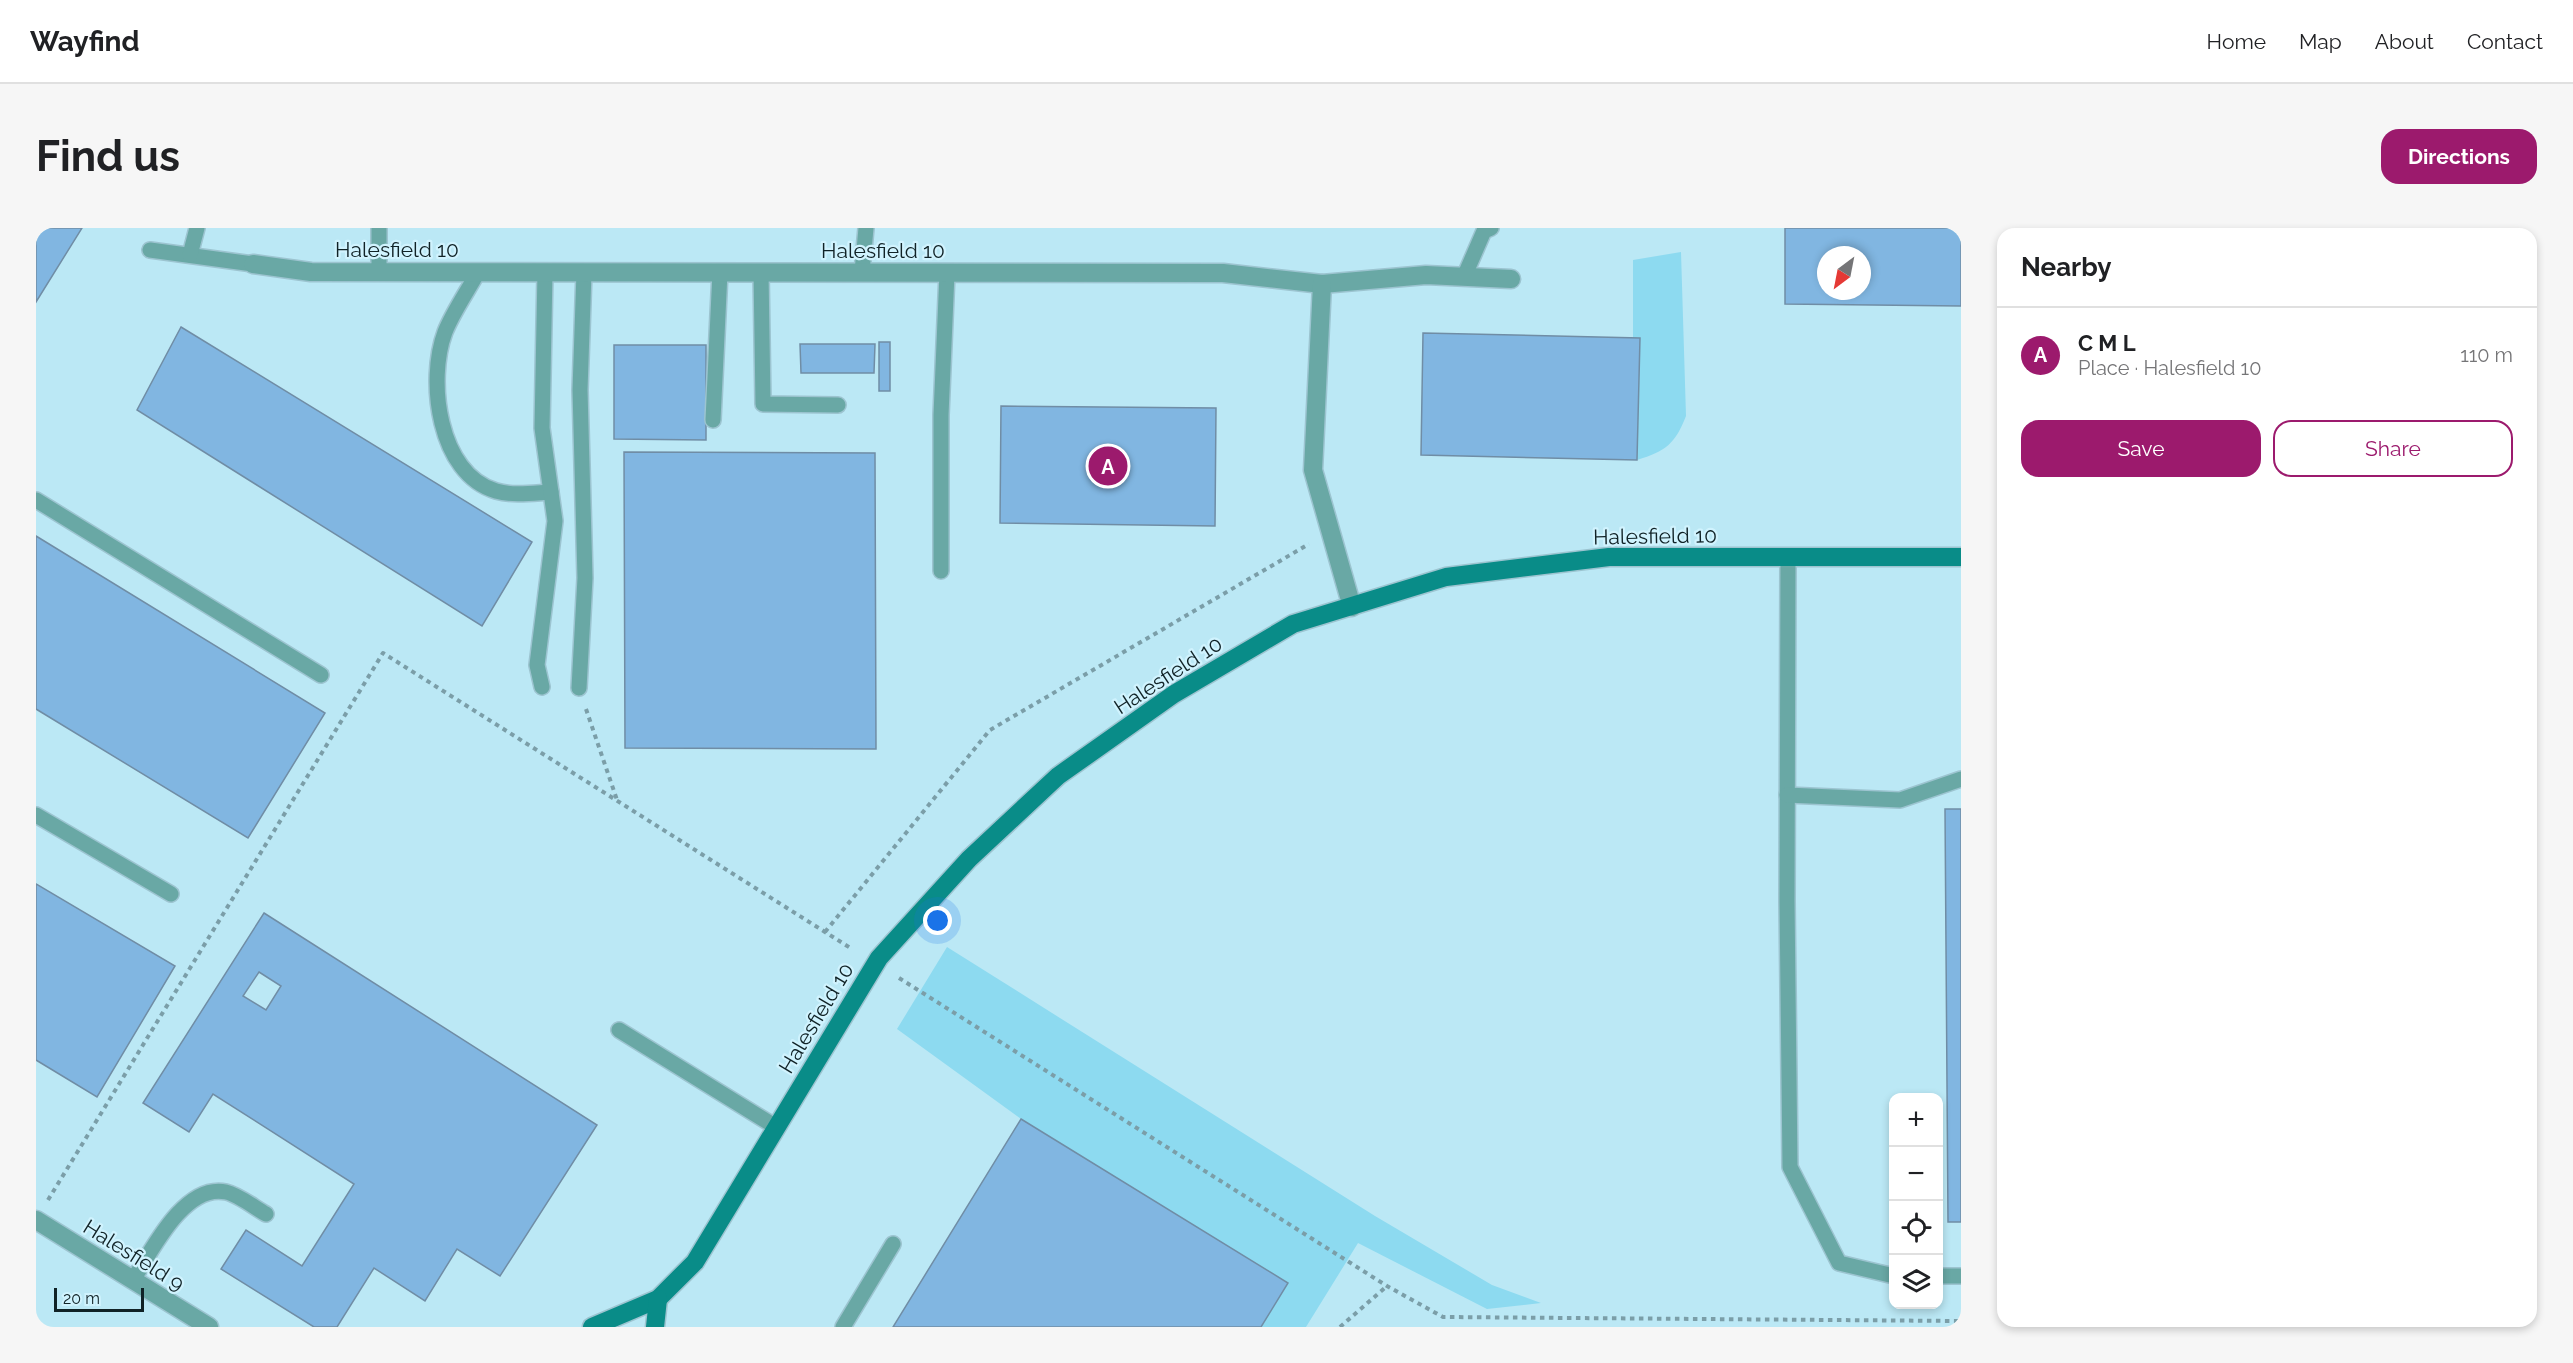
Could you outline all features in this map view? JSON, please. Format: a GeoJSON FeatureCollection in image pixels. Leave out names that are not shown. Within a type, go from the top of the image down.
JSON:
{"type":"FeatureCollection","features":[{"type":"Feature","properties":{"kind":"street","name":"Halesfield 10"},"geometry":{"type":"LineString","coordinates":[[254,264],[311,272],[1223,273],[1322,284],[1426,275],[1511,279]]}},
{"type":"Feature","properties":{"kind":"street"},"geometry":{"type":"LineString","coordinates":[[1322,284],[1313,470],[1352,607]]}},
{"type":"Feature","properties":{"kind":"street","name":"Halesfield 10"},"geometry":{"type":"LineString","coordinates":[[592,1327],[658,1299],[694,1262],[879,958],[969,859],[1058,776],[1174,694],[1293,624],[1446,577],[1609,557],[1961,556]]}},
{"type":"Feature","properties":{"kind":"street","name":"Halesfield 9"},"geometry":{"type":"LineString","coordinates":[[39,1215],[132,1280],[209,1327]]}},
{"type":"Feature","properties":{"kind":"street"},"geometry":{"type":"LineString","coordinates":[[655,1327],[658,1299]]}},
{"type":"Feature","properties":{"kind":"lane"},"geometry":{"type":"LineString","coordinates":[[190,255],[197,228]]}},
{"type":"Feature","properties":{"kind":"lane"},"geometry":{"type":"LineString","coordinates":[[379,228],[379,272]]}},
{"type":"Feature","properties":{"kind":"lane"},"geometry":{"type":"LineString","coordinates":[[862,272],[866,228]]}},
{"type":"Feature","properties":{"kind":"lane"},"geometry":{"type":"LineString","coordinates":[[1464,277],[1484,231],[1491,228]]}},
{"type":"Feature","properties":{"kind":"lane"},"geometry":{"type":"LineString","coordinates":[[150,250],[254,264]]}},
{"type":"Feature","properties":{"kind":"lane"},"geometry":{"type":"LineString","coordinates":[[478,272],[446,332],[440,354],[437,372],[442,424],[448,443],[460,465],[495,490],[517,494],[551,492]]}},
{"type":"Feature","properties":{"kind":"lane"},"geometry":{"type":"LineString","coordinates":[[542,687],[537,665],[555,521],[542,428],[545,272]]}},
{"type":"Feature","properties":{"kind":"lane"},"geometry":{"type":"LineString","coordinates":[[579,688],[585,578],[580,390],[584,272]]}},
{"type":"Feature","properties":{"kind":"lane"},"geometry":{"type":"LineString","coordinates":[[713,420],[720,272]]}},
{"type":"Feature","properties":{"kind":"lane"},"geometry":{"type":"LineString","coordinates":[[761,272],[763,404],[838,405]]}},
{"type":"Feature","properties":{"kind":"lane"},"geometry":{"type":"LineString","coordinates":[[941,571],[941,415],[947,273]]}},
{"type":"Feature","properties":{"kind":"lane"},"geometry":{"type":"LineString","coordinates":[[36,500],[321,675]]}},
{"type":"Feature","properties":{"kind":"lane"},"geometry":{"type":"LineString","coordinates":[[1788,557],[1790,1167],[1839,1263],[1889,1275]]}},
{"type":"Feature","properties":{"kind":"lane"},"geometry":{"type":"LineString","coordinates":[[1787,795],[1900,800],[1961,779]]}},
{"type":"Feature","properties":{"kind":"lane"},"geometry":{"type":"LineString","coordinates":[[36,815],[171,894]]}},
{"type":"Feature","properties":{"kind":"lane"},"geometry":{"type":"LineString","coordinates":[[619,1030],[776,1127]]}},
{"type":"Feature","properties":{"kind":"lane"},"geometry":{"type":"LineString","coordinates":[[132,1280],[177,1212],[208,1193],[227,1192],[267,1214]]}},
{"type":"Feature","properties":{"kind":"lane"},"geometry":{"type":"LineString","coordinates":[[843,1327],[893,1244]]}},
{"type":"Feature","properties":{"kind":"lane"},"geometry":{"type":"LineString","coordinates":[[1943,1276],[1961,1276]]}},
{"type":"Feature","properties":{"kind":"path"},"geometry":{"type":"LineString","coordinates":[[825,932],[990,730],[1330,532]]}},
{"type":"Feature","properties":{"kind":"path"},"geometry":{"type":"LineString","coordinates":[[39,1215],[383,653],[852,949]]}},
{"type":"Feature","properties":{"kind":"path"},"geometry":{"type":"LineString","coordinates":[[579,688],[616,800]]}},
{"type":"Feature","properties":{"kind":"path"},"geometry":{"type":"LineString","coordinates":[[899,978],[1387,1286],[1443,1317],[1961,1321]]}},
{"type":"Feature","properties":{"kind":"path"},"geometry":{"type":"LineString","coordinates":[[1340,1327],[1387,1286]]}},
{"type":"Feature","properties":{"kind":"shaded area"},"geometry":{"type":"Polygon","coordinates":[[[1681,252],[1686,416],[1678,433],[1668,445],[1662,450],[1637,460],[1640,339],[1633,338],[1633,260],[1681,252]]]}},
{"type":"Feature","properties":{"kind":"shaded area"},"geometry":{"type":"Polygon","coordinates":[[[947,947],[1375,1216],[1492,1285],[1541,1303],[1487,1309],[1358,1243],[1306,1327],[1261,1327],[1287,1283],[1021,1119],[897,1029],[947,947]]]}},
{"type":"Feature","properties":{"kind":"building"},"geometry":{"type":"Polygon","coordinates":[[[36,228],[82,228],[36,302],[36,228]]]}},
{"type":"Feature","properties":{"kind":"building"},"geometry":{"type":"Polygon","coordinates":[[[1785,228],[1961,228],[1961,306],[1785,304],[1785,228]]]}},
{"type":"Feature","properties":{"kind":"building"},"geometry":{"type":"Polygon","coordinates":[[[181,327],[532,542],[482,626],[137,410],[181,327]]]}},
{"type":"Feature","properties":{"kind":"building"},"geometry":{"type":"Polygon","coordinates":[[[1423,333],[1640,338],[1637,460],[1421,455],[1423,333]]]}},
{"type":"Feature","properties":{"kind":"building"},"geometry":{"type":"Polygon","coordinates":[[[879,342],[890,342],[890,391],[879,391],[879,342]]]}},
{"type":"Feature","properties":{"kind":"building"},"geometry":{"type":"Polygon","coordinates":[[[800,344],[875,344],[874,373],[801,373],[800,344]]]}},
{"type":"Feature","properties":{"kind":"building"},"geometry":{"type":"Polygon","coordinates":[[[614,345],[706,345],[706,440],[614,439],[614,345]]]}},
{"type":"Feature","properties":{"kind":"building"},"geometry":{"type":"Polygon","coordinates":[[[1001,406],[1216,408],[1215,526],[1000,523],[1001,406]]]}},
{"type":"Feature","properties":{"kind":"building"},"geometry":{"type":"Polygon","coordinates":[[[624,452],[875,453],[876,749],[625,748],[624,452]]]}},
{"type":"Feature","properties":{"kind":"building"},"geometry":{"type":"Polygon","coordinates":[[[36,536],[325,713],[248,838],[36,709],[36,536]]]}},
{"type":"Feature","properties":{"kind":"building"},"geometry":{"type":"Polygon","coordinates":[[[1945,809],[1961,809],[1961,1222],[1948,1222],[1945,809]]]}},
{"type":"Feature","properties":{"kind":"building"},"geometry":{"type":"Polygon","coordinates":[[[36,884],[175,966],[97,1097],[36,1060],[36,884]]]}},
{"type":"Feature","properties":{"kind":"building"},"geometry":{"type":"Polygon","coordinates":[[[264,913],[597,1125],[500,1276],[457,1249],[425,1301],[374,1268],[337,1327],[314,1327],[221,1269],[246,1230],[302,1266],[354,1184],[213,1094],[189,1132],[143,1103],[264,913]],[[259,972],[243,996],[266,1010],[281,986],[259,972]]]}},
{"type":"Feature","properties":{"kind":"building"},"geometry":{"type":"Polygon","coordinates":[[[1021,1119],[1288,1283],[1261,1327],[893,1327],[1021,1119]]]}},
{"type":"Feature","properties":{"kind":"place","name":"C M L"},"geometry":{"type":"Point","coordinates":[1108,466]}}]}
